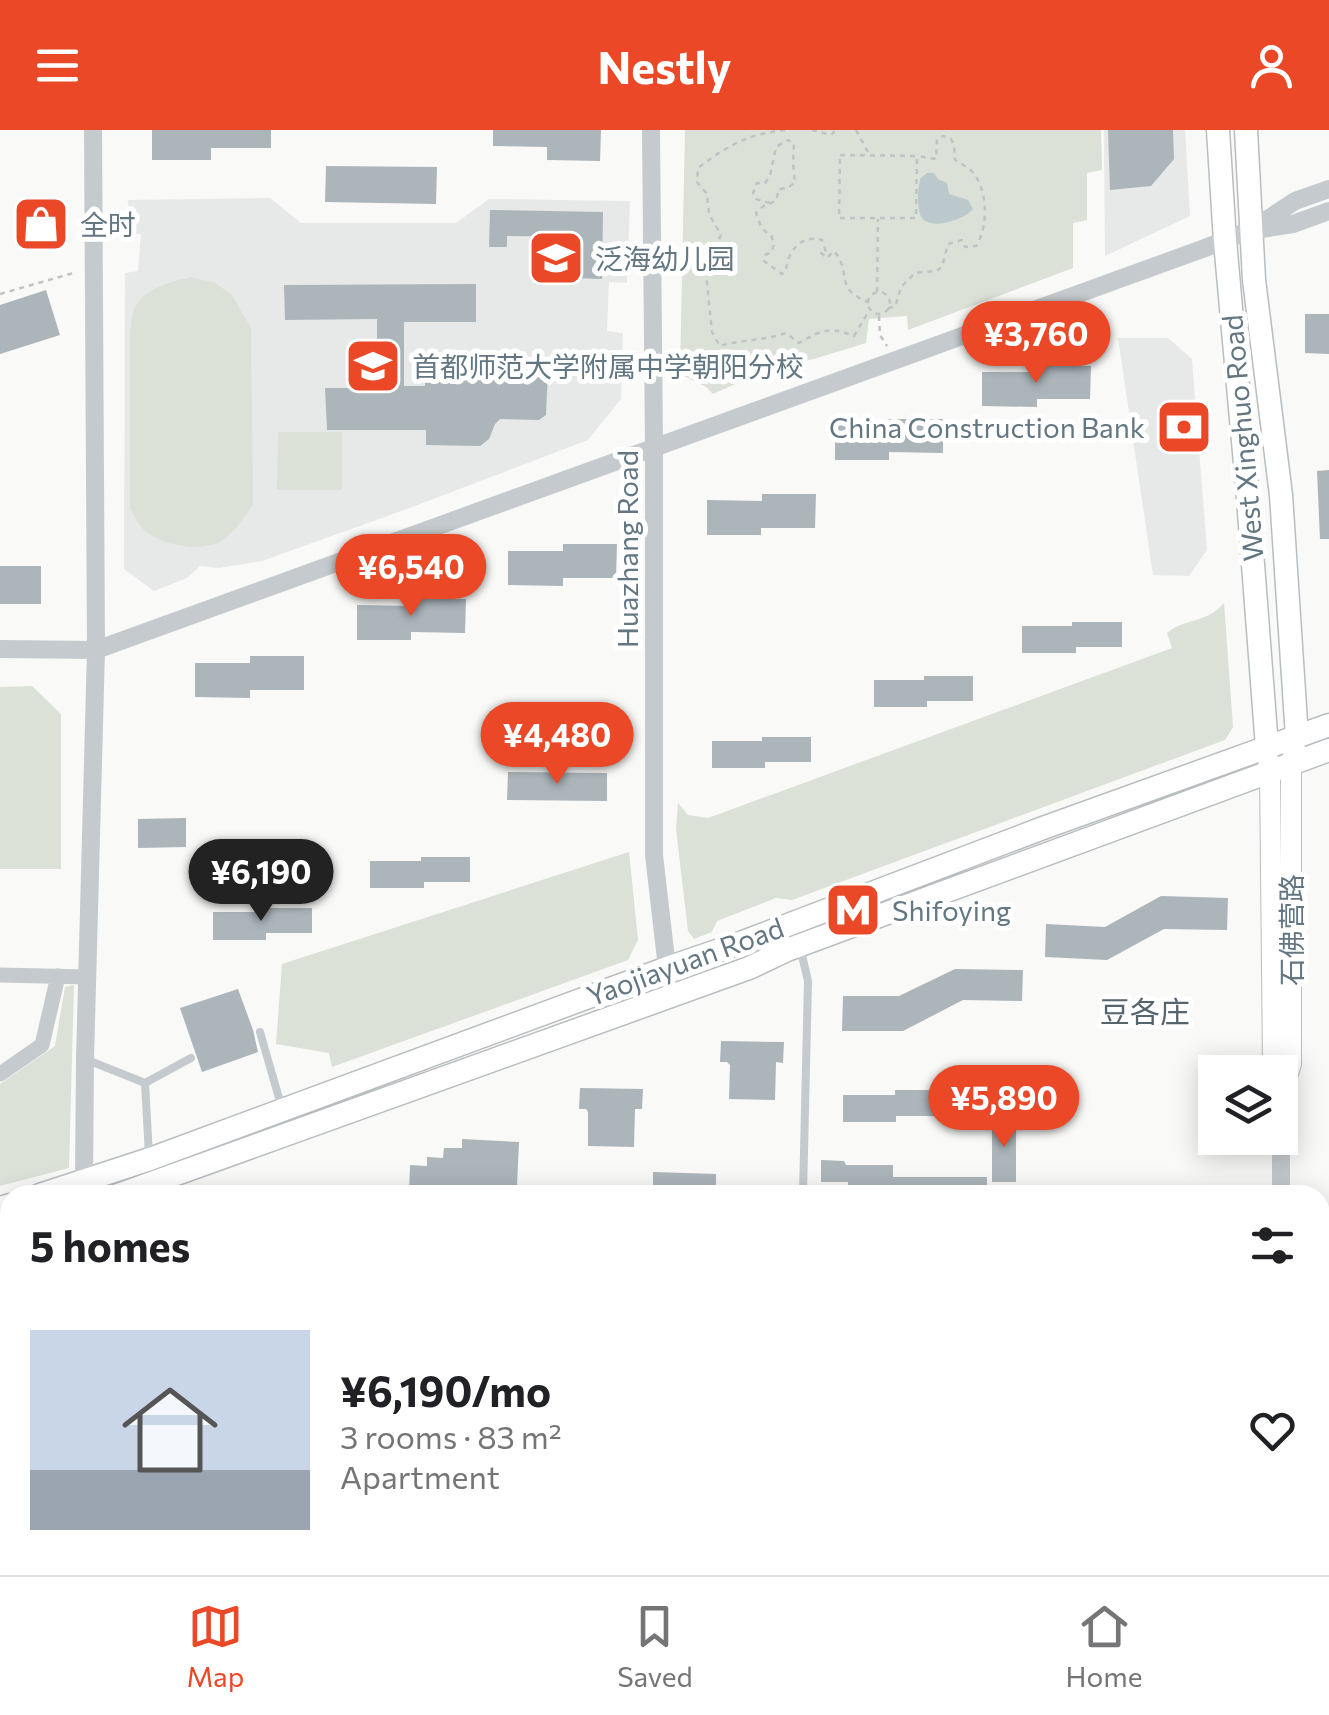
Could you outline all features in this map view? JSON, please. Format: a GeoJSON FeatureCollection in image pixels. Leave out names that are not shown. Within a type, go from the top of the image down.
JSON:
{"type":"FeatureCollection","features":[{"type":"Feature","properties":{"kind":"main road","name":"West Xinghuo Road"},"geometry":{"type":"LineString","coordinates":[[1218,130],[1266,747]]}},
{"type":"Feature","properties":{"kind":"main road","name":"West Xinghuo Road"},"geometry":{"type":"LineString","coordinates":[[1246,130],[1254,280],[1280,495],[1297,737]]}},
{"type":"Feature","properties":{"kind":"main road","name":"Yaojiayuan Road"},"geometry":{"type":"LineString","coordinates":[[69,1185],[150,1159],[1329,726]]}},
{"type":"Feature","properties":{"kind":"main road"},"geometry":{"type":"LineString","coordinates":[[1266,747],[1281,767],[1297,737]]}},
{"type":"Feature","properties":{"kind":"main road","name":"Yaojiayuan Road"},"geometry":{"type":"LineString","coordinates":[[164,1185],[1329,750]]}},
{"type":"Feature","properties":{"kind":"main road","name":"石佛营路"},"geometry":{"type":"LineString","coordinates":[[1273,1055],[1281,767]]}},
{"type":"Feature","properties":{"kind":"main road","name":"石佛营路"},"geometry":{"type":"LineString","coordinates":[[1281,767],[1291,1055]]}},
{"type":"Feature","properties":{"kind":"street"},"geometry":{"type":"LineString","coordinates":[[84,1180],[96,650],[93,130]]}},
{"type":"Feature","properties":{"kind":"street","name":"Huazhang Road"},"geometry":{"type":"LineString","coordinates":[[651,130],[654,855],[667,968]]}},
{"type":"Feature","properties":{"kind":"street"},"geometry":{"type":"LineString","coordinates":[[0,649],[96,650],[1224,241],[1251,230],[1296,201],[1329,189]]}},
{"type":"Feature","properties":{"kind":"street"},"geometry":{"type":"LineString","coordinates":[[1251,230],[1294,224],[1329,211]]}},
{"type":"Feature","properties":{"kind":"street"},"geometry":{"type":"LineString","coordinates":[[0,976],[87,977]]}},
{"type":"Feature","properties":{"kind":"street"},"geometry":{"type":"LineString","coordinates":[[0,1074],[42,1045],[58,976]]}},
{"type":"Feature","properties":{"kind":"street","name":"石佛营路"},"geometry":{"type":"LineString","coordinates":[[1281,1155],[1281,1185]]}},
{"type":"Feature","properties":{"kind":"lane"},"geometry":{"type":"LineString","coordinates":[[800,945],[808,981],[804,1185]]}},
{"type":"Feature","properties":{"kind":"lane"},"geometry":{"type":"LineString","coordinates":[[260,1032],[282,1110]]}},
{"type":"Feature","properties":{"kind":"lane"},"geometry":{"type":"LineString","coordinates":[[146,1083],[191,1058]]}},
{"type":"Feature","properties":{"kind":"lane"},"geometry":{"type":"LineString","coordinates":[[85,1059],[146,1083]]}},
{"type":"Feature","properties":{"kind":"lane"},"geometry":{"type":"LineString","coordinates":[[146,1083],[150,1159]]}},
{"type":"Feature","properties":{"kind":"path"},"geometry":{"type":"LineString","coordinates":[[784,130],[728,145],[698,168],[697,182],[707,194],[709,214],[721,235],[705,264],[712,332],[720,346],[786,333],[799,343],[835,328],[854,336],[870,309]]}},
{"type":"Feature","properties":{"kind":"path"},"geometry":{"type":"LineString","coordinates":[[812,130],[832,134],[836,130]]}},
{"type":"Feature","properties":{"kind":"path"},"geometry":{"type":"LineString","coordinates":[[856,130],[870,156]]}},
{"type":"Feature","properties":{"kind":"path"},"geometry":{"type":"LineString","coordinates":[[879,314],[896,307],[901,287],[915,273],[942,267],[948,244],[962,240],[965,247],[976,246],[984,235],[982,192],[974,173],[956,160],[950,139],[943,136],[937,139],[936,160],[917,156],[840,155],[839,218],[916,218],[917,156]]}},
{"type":"Feature","properties":{"kind":"path"},"geometry":{"type":"LineString","coordinates":[[770,203],[756,198],[753,192],[756,183],[765,183],[770,176],[776,148],[788,140],[794,144],[795,182],[788,188],[779,188],[776,200],[756,213],[774,243],[764,261],[782,274],[798,243],[822,240],[826,252],[821,253],[827,258],[834,251],[844,262],[846,286],[855,297],[868,302]]}},
{"type":"Feature","properties":{"kind":"path"},"geometry":{"type":"LineString","coordinates":[[877,292],[878,218]]}},
{"type":"Feature","properties":{"kind":"path"},"geometry":{"type":"LineString","coordinates":[[0,294],[72,272],[94,272]]}},
{"type":"Feature","properties":{"kind":"path"},"geometry":{"type":"LineString","coordinates":[[879,314],[870,309],[871,296],[877,292],[884,294],[888,308]]}},
{"type":"Feature","properties":{"kind":"path"},"geometry":{"type":"LineString","coordinates":[[879,314],[880,335],[895,360]]}},
{"type":"Feature","properties":{"kind":"shaded area"},"geometry":{"type":"Polygon","coordinates":[[[685,130],[1101,130],[1102,170],[1087,173],[1087,220],[1073,223],[1073,268],[908,330],[907,316],[869,319],[866,343],[779,365],[713,394],[680,374],[685,130]]]}},
{"type":"Feature","properties":{"kind":"shaded area"},"geometry":{"type":"Polygon","coordinates":[[[1104,130],[1185,130],[1190,216],[1105,256],[1104,130]]]}},
{"type":"Feature","properties":{"kind":"shaded area"},"geometry":{"type":"Polygon","coordinates":[[[934,173],[947,183],[949,194],[968,200],[973,209],[948,222],[927,222],[920,215],[918,198],[921,178],[934,173]]]}},
{"type":"Feature","properties":{"kind":"shaded area","name":"首都师范大学附属中学朝阳分校"},"geometry":{"type":"Polygon","coordinates":[[[270,198],[301,223],[456,223],[489,199],[630,201],[627,283],[609,282],[607,331],[623,333],[621,399],[588,440],[262,561],[219,568],[200,566],[187,578],[154,591],[124,569],[125,273],[138,271],[141,234],[130,234],[128,200],[270,198]]]}},
{"type":"Feature","properties":{"kind":"shaded area"},"geometry":{"type":"Polygon","coordinates":[[[191,277],[215,283],[232,295],[251,328],[253,504],[221,541],[192,547],[150,535],[130,508],[133,313],[150,291],[191,277]]]}},
{"type":"Feature","properties":{"kind":"shaded area"},"geometry":{"type":"Polygon","coordinates":[[[1118,338],[1168,338],[1192,359],[1207,550],[1189,576],[1153,575],[1118,338]]]}},
{"type":"Feature","properties":{"kind":"shaded area"},"geometry":{"type":"Polygon","coordinates":[[[278,432],[342,432],[342,490],[277,490],[278,432]]]}},
{"type":"Feature","properties":{"kind":"shaded area"},"geometry":{"type":"Polygon","coordinates":[[[1224,603],[1233,727],[1225,740],[792,900],[776,898],[717,921],[712,932],[694,939],[688,931],[676,829],[678,803],[688,815],[708,818],[1172,648],[1167,633],[1210,614],[1224,603]]]}},
{"type":"Feature","properties":{"kind":"shaded area"},"geometry":{"type":"Polygon","coordinates":[[[32,686],[61,714],[61,869],[0,869],[0,687],[32,686]]]}},
{"type":"Feature","properties":{"kind":"shaded area"},"geometry":{"type":"Polygon","coordinates":[[[629,852],[638,940],[628,960],[332,1067],[329,1053],[276,1044],[282,964],[629,852]]]}},
{"type":"Feature","properties":{"kind":"shaded area"},"geometry":{"type":"Polygon","coordinates":[[[74,985],[69,1168],[0,1185],[0,1084],[55,1046],[65,987],[74,985]]]}},
{"type":"Feature","properties":{"kind":"building"},"geometry":{"type":"Polygon","coordinates":[[[152,130],[271,130],[271,148],[211,148],[211,160],[152,160],[152,130]]]}},
{"type":"Feature","properties":{"kind":"building"},"geometry":{"type":"Polygon","coordinates":[[[493,130],[601,130],[600,161],[547,160],[547,147],[493,146],[493,130]]]}},
{"type":"Feature","properties":{"kind":"building"},"geometry":{"type":"Polygon","coordinates":[[[1108,130],[1173,130],[1174,159],[1151,186],[1110,190],[1108,130]]]}},
{"type":"Feature","properties":{"kind":"building"},"geometry":{"type":"Polygon","coordinates":[[[326,166],[437,167],[436,204],[325,202],[326,166]]]}},
{"type":"Feature","properties":{"kind":"building"},"geometry":{"type":"Polygon","coordinates":[[[490,210],[603,212],[602,279],[573,278],[574,237],[507,236],[507,247],[489,247],[490,210]]]}},
{"type":"Feature","properties":{"kind":"building"},"geometry":{"type":"Polygon","coordinates":[[[476,284],[476,322],[404,322],[404,386],[425,386],[425,372],[548,371],[546,415],[539,420],[500,419],[489,439],[480,446],[426,445],[426,430],[327,430],[325,388],[377,388],[377,319],[285,320],[284,285],[476,284]]]}},
{"type":"Feature","properties":{"kind":"building"},"geometry":{"type":"Polygon","coordinates":[[[46,290],[60,335],[0,354],[0,305],[46,290]]]}},
{"type":"Feature","properties":{"kind":"building"},"geometry":{"type":"Polygon","coordinates":[[[1305,314],[1329,314],[1329,354],[1305,353],[1305,314]]]}},
{"type":"Feature","properties":{"kind":"building"},"geometry":{"type":"Polygon","coordinates":[[[1037,365],[1091,366],[1090,399],[1037,399],[1037,407],[982,406],[982,372],[1037,372],[1037,365]]]}},
{"type":"Feature","properties":{"kind":"building"},"geometry":{"type":"Polygon","coordinates":[[[889,419],[943,419],[943,453],[889,452],[889,460],[835,460],[835,425],[889,426],[889,419]]]}},
{"type":"Feature","properties":{"kind":"building"},"geometry":{"type":"Polygon","coordinates":[[[1329,470],[1329,539],[1320,539],[1317,471],[1329,470]]]}},
{"type":"Feature","properties":{"kind":"building"},"geometry":{"type":"Polygon","coordinates":[[[762,494],[816,494],[815,528],[761,528],[761,535],[707,535],[707,500],[762,501],[762,494]]]}},
{"type":"Feature","properties":{"kind":"building"},"geometry":{"type":"Polygon","coordinates":[[[563,544],[617,544],[616,578],[563,578],[563,586],[508,585],[508,551],[563,551],[563,544]]]}},
{"type":"Feature","properties":{"kind":"building"},"geometry":{"type":"Polygon","coordinates":[[[0,566],[41,566],[41,604],[0,604],[0,566]]]}},
{"type":"Feature","properties":{"kind":"building"},"geometry":{"type":"Polygon","coordinates":[[[412,599],[466,599],[465,633],[411,632],[411,640],[357,640],[357,605],[411,606],[412,599]]]}},
{"type":"Feature","properties":{"kind":"building"},"geometry":{"type":"Polygon","coordinates":[[[1072,622],[1122,622],[1122,647],[1076,647],[1076,653],[1022,653],[1022,626],[1072,626],[1072,622]]]}},
{"type":"Feature","properties":{"kind":"building"},"geometry":{"type":"Polygon","coordinates":[[[250,656],[304,656],[304,690],[250,690],[250,698],[195,697],[195,663],[250,663],[250,656]]]}},
{"type":"Feature","properties":{"kind":"building"},"geometry":{"type":"Polygon","coordinates":[[[924,676],[973,676],[973,701],[927,701],[927,707],[874,707],[874,680],[924,680],[924,676]]]}},
{"type":"Feature","properties":{"kind":"building"},"geometry":{"type":"Polygon","coordinates":[[[762,737],[811,737],[811,762],[765,762],[765,768],[712,768],[712,741],[762,741],[762,737]]]}},
{"type":"Feature","properties":{"kind":"building"},"geometry":{"type":"Polygon","coordinates":[[[508,772],[607,773],[607,801],[507,800],[508,772]]]}},
{"type":"Feature","properties":{"kind":"building"},"geometry":{"type":"Polygon","coordinates":[[[186,818],[186,847],[138,848],[138,819],[186,818]]]}},
{"type":"Feature","properties":{"kind":"building"},"geometry":{"type":"Polygon","coordinates":[[[421,857],[470,857],[470,882],[424,882],[424,888],[370,888],[370,861],[421,861],[421,857]]]}},
{"type":"Feature","properties":{"kind":"building"},"geometry":{"type":"Polygon","coordinates":[[[1161,896],[1228,898],[1227,930],[1164,929],[1107,960],[1045,957],[1046,924],[1105,927],[1161,896]]]}},
{"type":"Feature","properties":{"kind":"building"},"geometry":{"type":"Polygon","coordinates":[[[263,908],[312,908],[312,933],[266,933],[266,940],[213,940],[213,912],[263,912],[263,908]]]}},
{"type":"Feature","properties":{"kind":"building"},"geometry":{"type":"Polygon","coordinates":[[[955,969],[1023,970],[1022,1001],[963,1000],[903,1031],[842,1031],[843,996],[899,996],[955,969]]]}},
{"type":"Feature","properties":{"kind":"building"},"geometry":{"type":"Polygon","coordinates":[[[238,989],[258,1052],[202,1072],[180,1008],[238,989]]]}},
{"type":"Feature","properties":{"kind":"building"},"geometry":{"type":"Polygon","coordinates":[[[721,1041],[784,1042],[783,1063],[776,1062],[775,1100],[729,1099],[730,1065],[720,1062],[721,1041]]]}},
{"type":"Feature","properties":{"kind":"building"},"geometry":{"type":"Polygon","coordinates":[[[580,1088],[643,1089],[642,1109],[635,1109],[634,1147],[588,1146],[588,1112],[579,1109],[580,1088]]]}},
{"type":"Feature","properties":{"kind":"building"},"geometry":{"type":"Polygon","coordinates":[[[895,1090],[989,1090],[989,1116],[896,1116],[896,1122],[843,1122],[843,1095],[895,1095],[895,1090]]]}},
{"type":"Feature","properties":{"kind":"building"},"geometry":{"type":"Polygon","coordinates":[[[992,1119],[1016,1119],[1016,1182],[992,1182],[992,1119]]]}},
{"type":"Feature","properties":{"kind":"building"},"geometry":{"type":"Polygon","coordinates":[[[462,1139],[519,1142],[517,1185],[409,1185],[410,1165],[427,1166],[427,1157],[443,1158],[444,1148],[462,1148],[462,1139]]]}},
{"type":"Feature","properties":{"kind":"building"},"geometry":{"type":"Polygon","coordinates":[[[821,1160],[844,1161],[846,1165],[893,1165],[893,1177],[987,1177],[987,1185],[821,1182],[821,1160]]]}},
{"type":"Feature","properties":{"kind":"building"},"geometry":{"type":"Polygon","coordinates":[[[653,1172],[716,1174],[716,1185],[653,1185],[653,1172]]]}},
{"type":"Feature","properties":{"kind":"place","name":"全时"},"geometry":{"type":"Point","coordinates":[41,224]}},
{"type":"Feature","properties":{"kind":"place","name":"泛海幼儿园"},"geometry":{"type":"Point","coordinates":[556,258]}},
{"type":"Feature","properties":{"kind":"place","name":"首都师范大学附属中学朝阳分校"},"geometry":{"type":"Point","coordinates":[373,366]}},
{"type":"Feature","properties":{"kind":"place","name":"China Construction Bank"},"geometry":{"type":"Point","coordinates":[1184,427]}},
{"type":"Feature","properties":{"kind":"place","name":"Shifoying"},"geometry":{"type":"Point","coordinates":[853,910]}},
{"type":"Feature","properties":{"kind":"district","name":"豆各庄"},"geometry":{"type":"Point","coordinates":[1145,1010]}}]}
